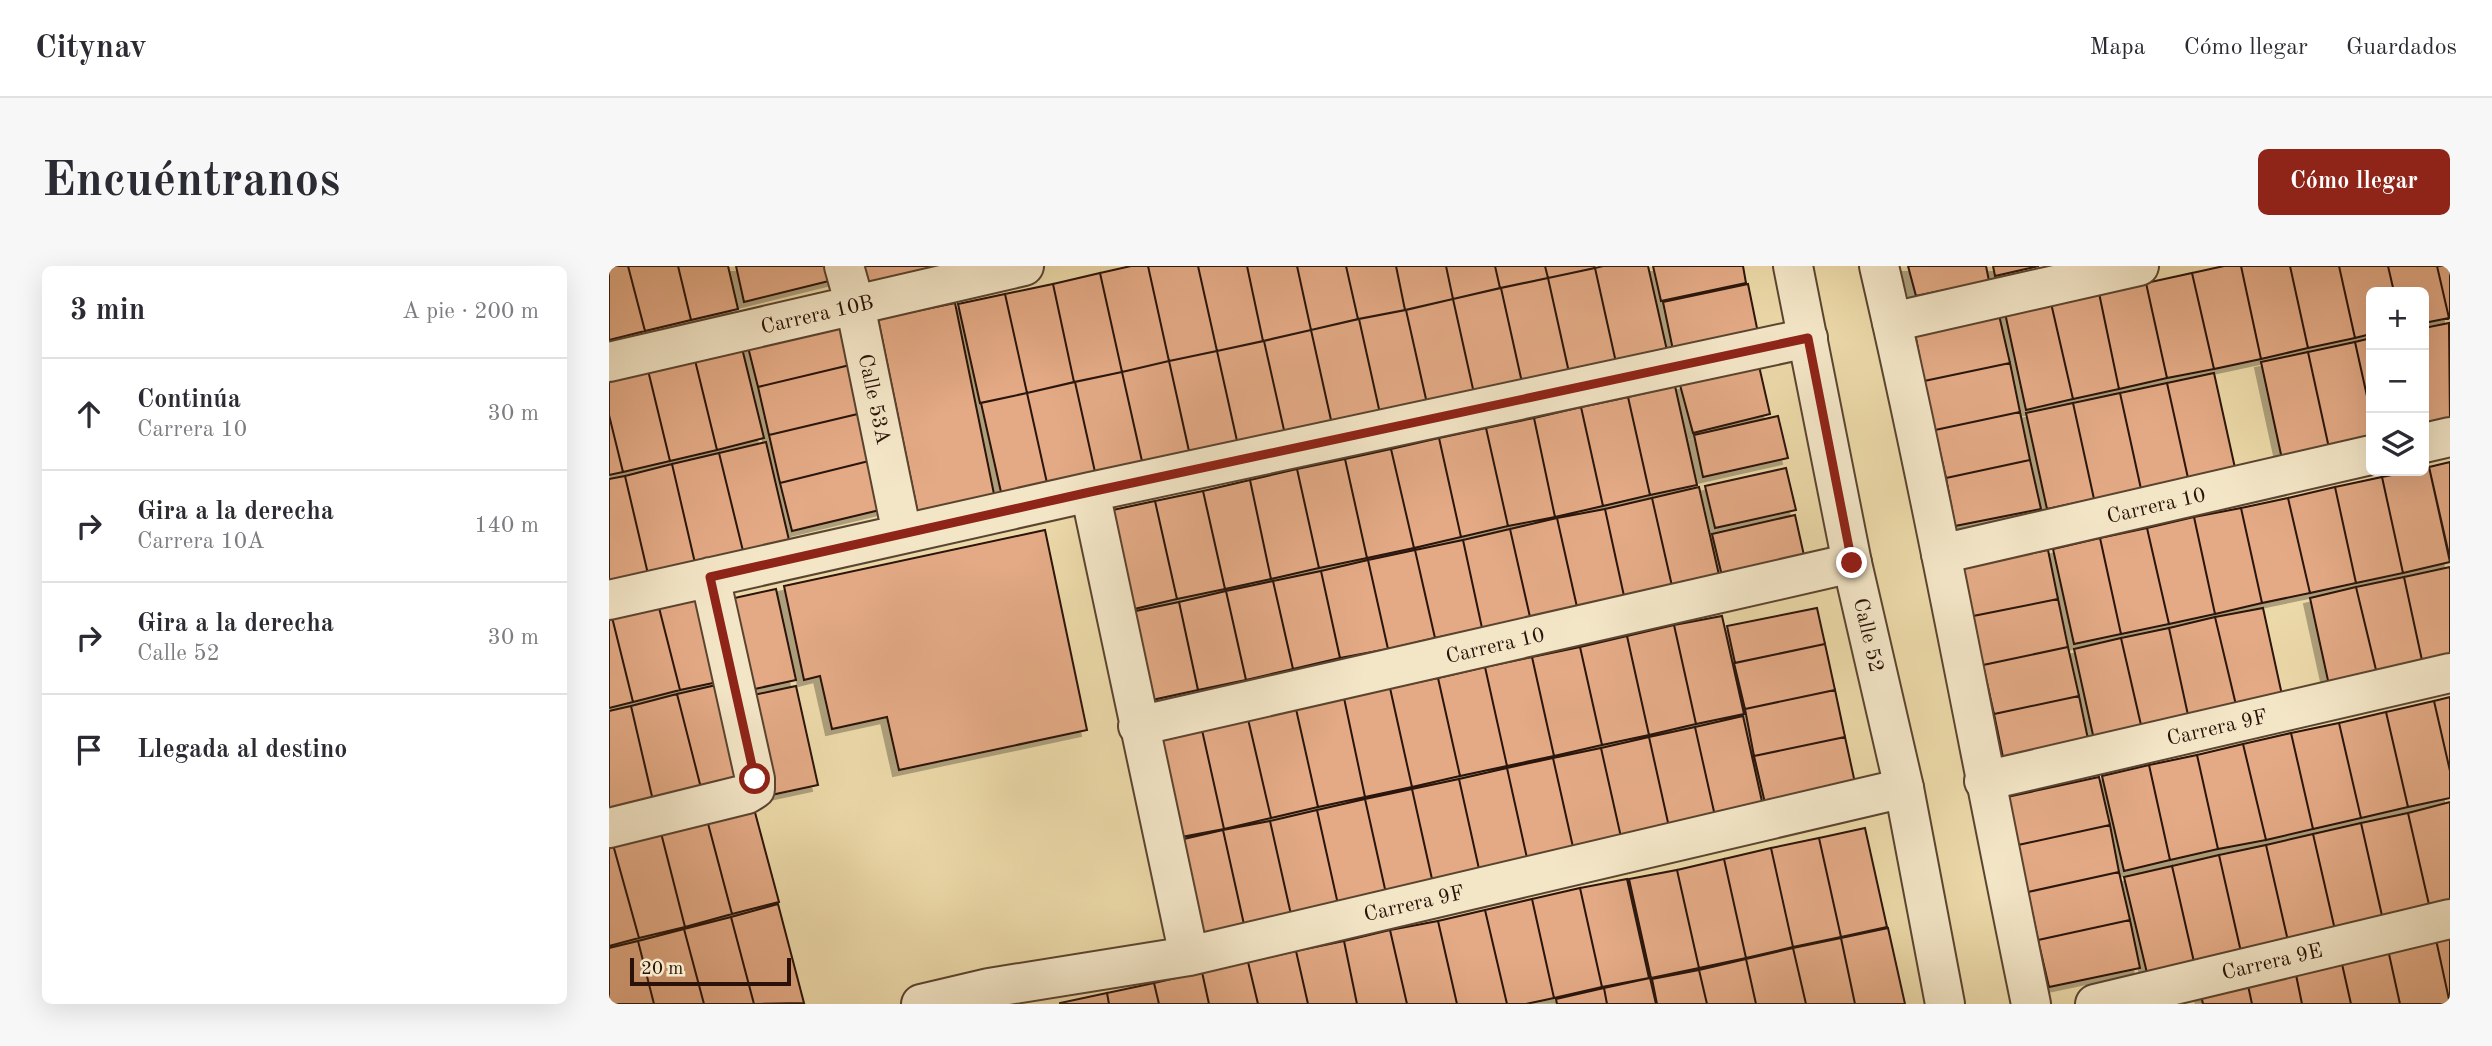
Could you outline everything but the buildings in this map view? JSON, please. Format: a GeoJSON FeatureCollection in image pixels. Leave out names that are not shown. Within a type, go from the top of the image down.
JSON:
{"type":"FeatureCollection","features":[{"type":"Feature","properties":{"kind":"street","name":"Calle 53A"},"geometry":{"type":"LineString","coordinates":[[844,266],[855,305],[902,534]]}},
{"type":"Feature","properties":{"kind":"street","name":"Carrera 10B"},"geometry":{"type":"LineString","coordinates":[[609,362],[1024,266]]}},
{"type":"Feature","properties":{"kind":"street","name":"Calle 52"},"geometry":{"type":"LineString","coordinates":[[1793,266],[1852,563],[1904,788],[1945,1004]]}},
{"type":"Feature","properties":{"kind":"street"},"geometry":{"type":"LineString","coordinates":[[1879,266],[1941,554],[1984,781],[2031,1004]]}},
{"type":"Feature","properties":{"kind":"street"},"geometry":{"type":"LineString","coordinates":[[1892,322],[2139,266]]}},
{"type":"Feature","properties":{"kind":"street"},"geometry":{"type":"LineString","coordinates":[[609,600],[1090,492],[1808,338]]}},
{"type":"Feature","properties":{"kind":"street"},"geometry":{"type":"LineString","coordinates":[[2429,442],[2450,437]]}},
{"type":"Feature","properties":{"kind":"street","name":"Carrera 10"},"geometry":{"type":"LineString","coordinates":[[1941,554],[2366,456]]}},
{"type":"Feature","properties":{"kind":"street"},"geometry":{"type":"LineString","coordinates":[[1090,492],[1189,956]]}},
{"type":"Feature","properties":{"kind":"street","name":"Carrera 10"},"geometry":{"type":"LineString","coordinates":[[1138,726],[1852,563]]}},
{"type":"Feature","properties":{"kind":"street"},"geometry":{"type":"LineString","coordinates":[[609,828],[747,794],[755,789],[710,577]]}},
{"type":"Feature","properties":{"kind":"street","name":"Carrera 9F"},"geometry":{"type":"LineString","coordinates":[[1984,781],[2450,673]]}},
{"type":"Feature","properties":{"kind":"street","name":"Carrera 9F"},"geometry":{"type":"LineString","coordinates":[[921,1004],[991,996],[1189,956],[1904,788]]}},
{"type":"Feature","properties":{"kind":"street","name":"Carrera 9E"},"geometry":{"type":"LineString","coordinates":[[2095,1004],[2450,919]]}},
{"type":"Feature","properties":{"kind":"route"},"geometry":{"type":"LineString","coordinates":[[755,779],[710,577],[1090,492],[1808,338],[1852,563]]}}]}
